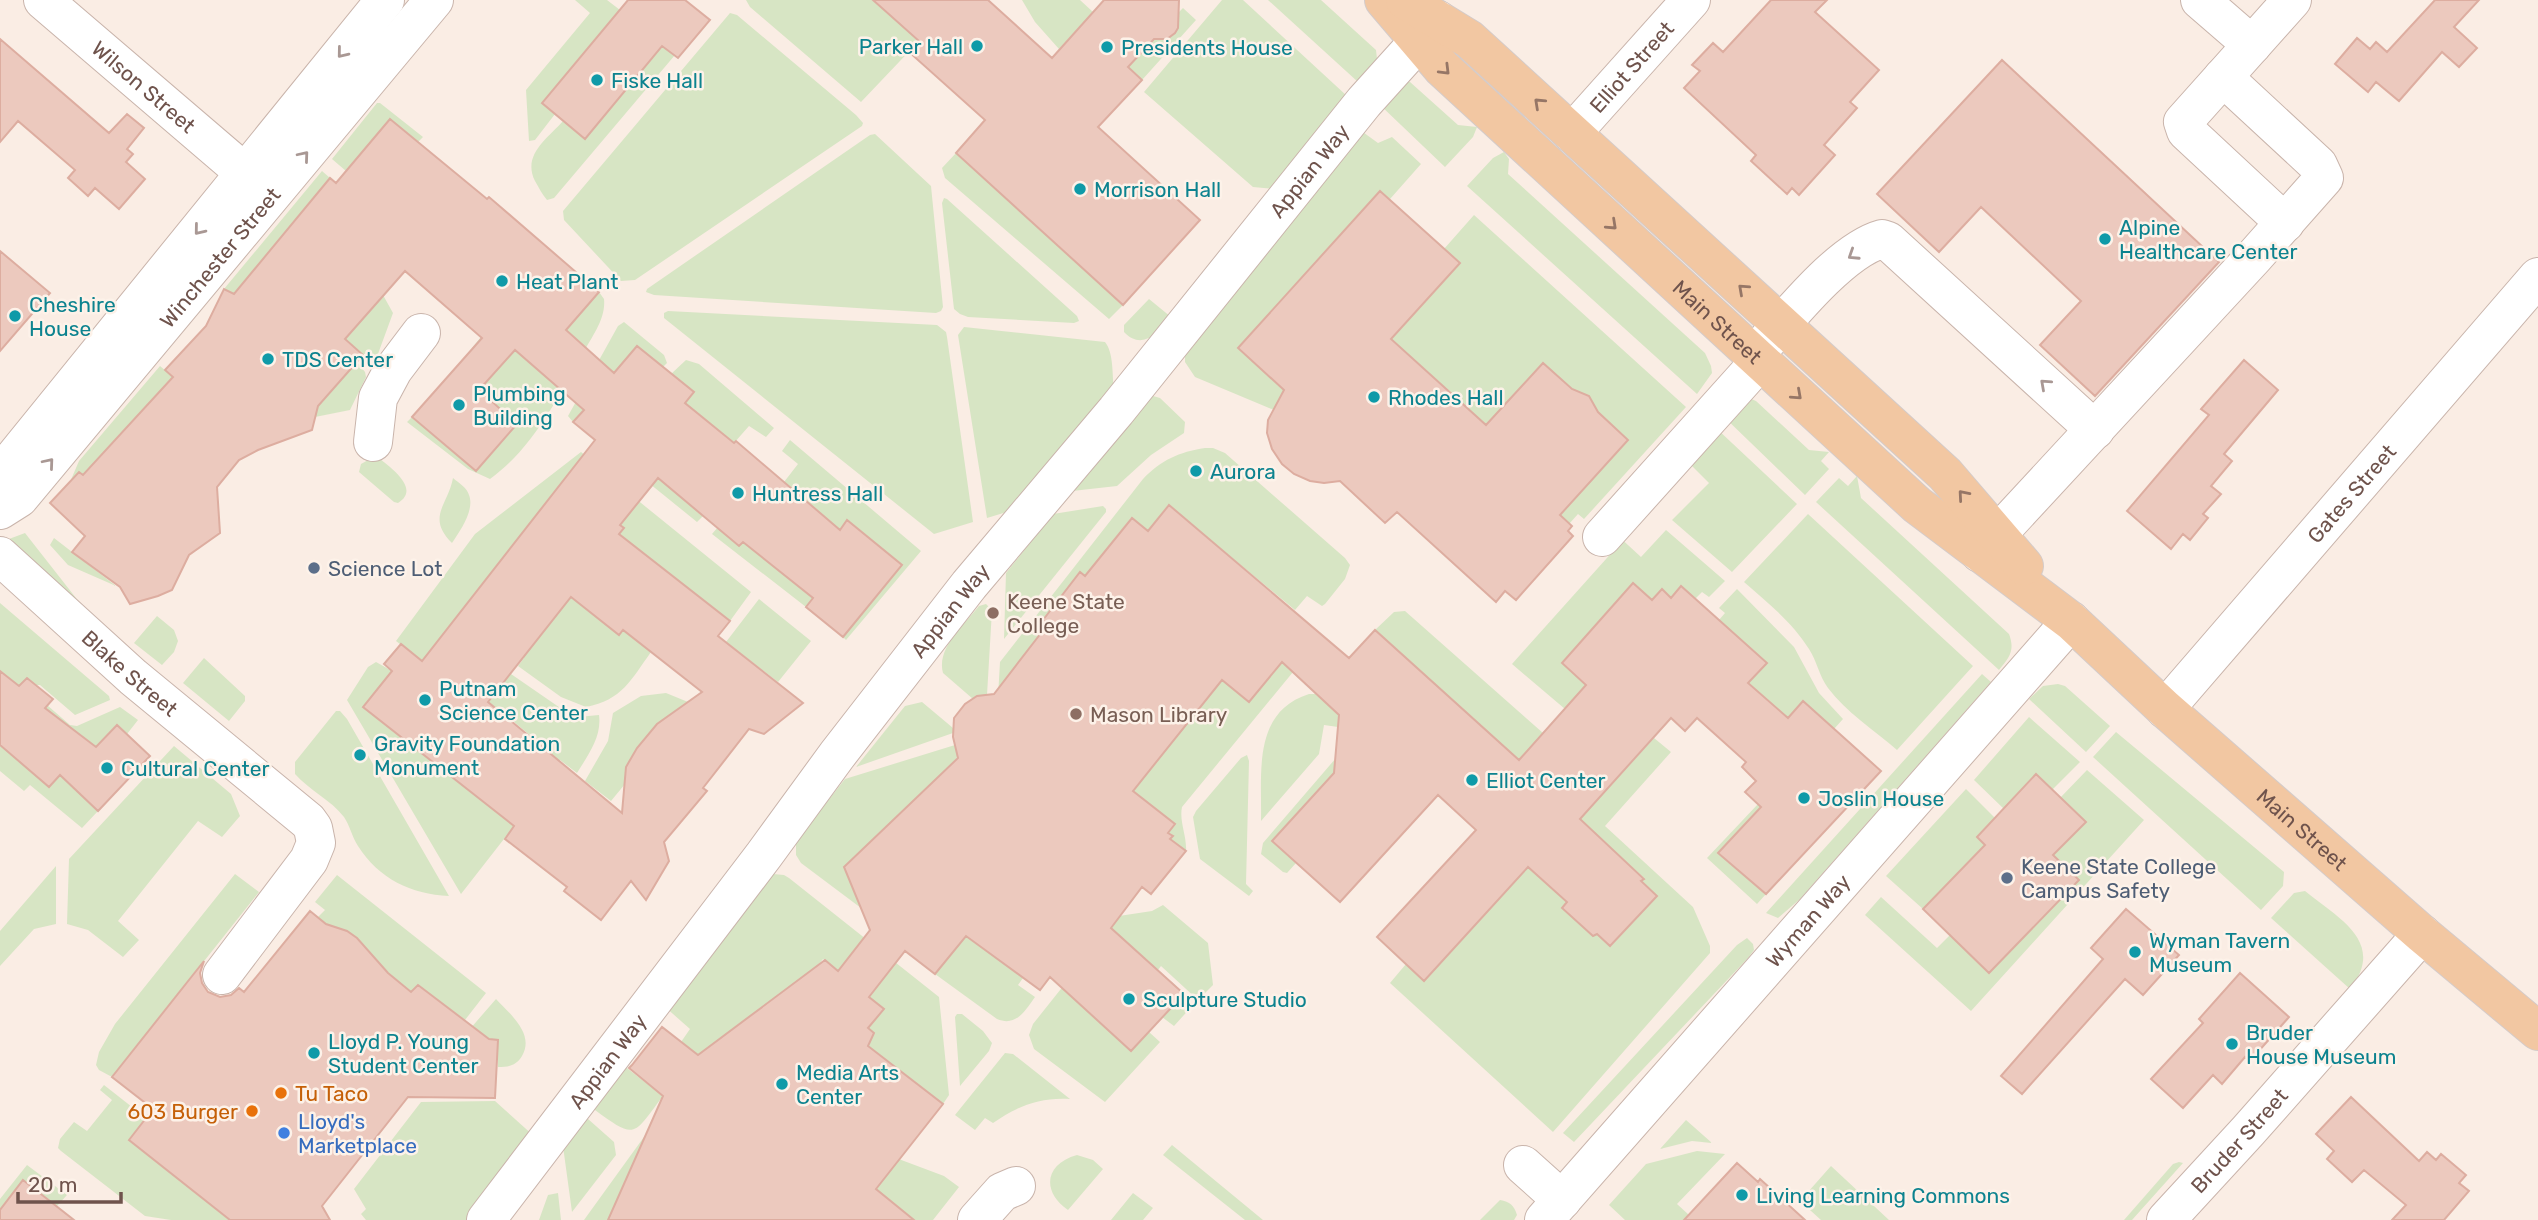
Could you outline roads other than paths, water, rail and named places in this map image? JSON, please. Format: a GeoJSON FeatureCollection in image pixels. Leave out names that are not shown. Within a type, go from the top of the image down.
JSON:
{"type":"FeatureCollection","features":[{"type":"Feature","properties":{"kind":"main road","name":"Main Street"},"geometry":{"type":"LineString","coordinates":[[1384,0],[1429,30],[1469,39],[1945,474],[1989,544],[2165,709],[2422,934],[2538,1031]]}},
{"type":"Feature","properties":{"kind":"main road","name":"Main Street"},"geometry":{"type":"LineString","coordinates":[[1405,0],[1429,30],[1442,68],[1917,505],[1989,544]]}},
{"type":"Feature","properties":{"kind":"street","name":"Wilson Street"},"geometry":{"type":"LineString","coordinates":[[43,0],[245,173]]}},
{"type":"Feature","properties":{"kind":"street","name":"Winchester Street"},"geometry":{"type":"LineString","coordinates":[[0,475],[385,0]]}},
{"type":"Feature","properties":{"kind":"street","name":"Winchester Street"},"geometry":{"type":"LineString","coordinates":[[0,510],[19,498],[433,0]]}},
{"type":"Feature","properties":{"kind":"street","name":"Elliot Street"},"geometry":{"type":"LineString","coordinates":[[1572,133],[1691,0]]}},
{"type":"Feature","properties":{"kind":"street"},"geometry":{"type":"LineString","coordinates":[[2200,0],[2252,45]]}},
{"type":"Feature","properties":{"kind":"street"},"geometry":{"type":"LineString","coordinates":[[2285,223],[2183,127],[2186,118],[2292,0]]}},
{"type":"Feature","properties":{"kind":"street","name":"Appian Way"},"geometry":{"type":"LineString","coordinates":[[485,1220],[969,585],[1116,411],[1364,102],[1429,30]]}},
{"type":"Feature","properties":{"kind":"street"},"geometry":{"type":"LineString","coordinates":[[1989,544],[2324,178],[2322,171],[2223,77]]}},
{"type":"Feature","properties":{"kind":"street"},"geometry":{"type":"LineString","coordinates":[[1602,537],[1757,359],[1782,325],[1843,262],[1877,240],[1888,241],[2095,430]]}},
{"type":"Feature","properties":{"kind":"street","name":"Gates Street"},"geometry":{"type":"LineString","coordinates":[[2165,709],[2538,277]]}},
{"type":"Feature","properties":{"kind":"street"},"geometry":{"type":"LineString","coordinates":[[373,442],[375,412],[381,391],[421,333]]}},
{"type":"Feature","properties":{"kind":"street","name":"Blake Street"},"geometry":{"type":"LineString","coordinates":[[0,556],[134,677],[309,821],[313,828],[316,844],[309,860],[222,975]]}},
{"type":"Feature","properties":{"kind":"street","name":"Wyman Way"},"geometry":{"type":"LineString","coordinates":[[1553,1210],[2071,621]]}},
{"type":"Feature","properties":{"kind":"street","name":"Bruder Street"},"geometry":{"type":"LineString","coordinates":[[2166,1220],[2422,934]]}},
{"type":"Feature","properties":{"kind":"street"},"geometry":{"type":"LineString","coordinates":[[1523,1165],[1553,1210]]}},
{"type":"Feature","properties":{"kind":"street"},"geometry":{"type":"LineString","coordinates":[[977,1220],[1002,1192],[1016,1186]]}},
{"type":"Feature","properties":{"kind":"place","name":"Parker Hall"},"geometry":{"type":"Point","coordinates":[977,46]}},
{"type":"Feature","properties":{"kind":"place","name":"Presidents House"},"geometry":{"type":"Point","coordinates":[1107,47]}},
{"type":"Feature","properties":{"kind":"place","name":"Fiske Hall"},"geometry":{"type":"Point","coordinates":[597,80]}},
{"type":"Feature","properties":{"kind":"place","name":"Morrison Hall"},"geometry":{"type":"Point","coordinates":[1080,189]}},
{"type":"Feature","properties":{"kind":"place","name":"Alpine Healthcare Center"},"geometry":{"type":"Point","coordinates":[2105,239]}},
{"type":"Feature","properties":{"kind":"place","name":"Heat Plant"},"geometry":{"type":"Point","coordinates":[502,281]}},
{"type":"Feature","properties":{"kind":"place","name":"Cheshire House"},"geometry":{"type":"Point","coordinates":[15,316]}},
{"type":"Feature","properties":{"kind":"place","name":"TDS Center"},"geometry":{"type":"Point","coordinates":[268,359]}},
{"type":"Feature","properties":{"kind":"place","name":"Rhodes Hall"},"geometry":{"type":"Point","coordinates":[1374,397]}},
{"type":"Feature","properties":{"kind":"place","name":"Plumbing Building"},"geometry":{"type":"Point","coordinates":[459,405]}},
{"type":"Feature","properties":{"kind":"place","name":"Aurora"},"geometry":{"type":"Point","coordinates":[1196,471]}},
{"type":"Feature","properties":{"kind":"place","name":"Huntress Hall"},"geometry":{"type":"Point","coordinates":[738,493]}},
{"type":"Feature","properties":{"kind":"place","name":"Science Lot"},"geometry":{"type":"Point","coordinates":[314,568]}},
{"type":"Feature","properties":{"kind":"place","name":"Keene State College"},"geometry":{"type":"Point","coordinates":[993,613]}},
{"type":"Feature","properties":{"kind":"place","name":"Putnam Science Center"},"geometry":{"type":"Point","coordinates":[425,700]}},
{"type":"Feature","properties":{"kind":"place","name":"Mason Library"},"geometry":{"type":"Point","coordinates":[1076,714]}},
{"type":"Feature","properties":{"kind":"place","name":"Gravity Foundation Monument"},"geometry":{"type":"Point","coordinates":[360,755]}},
{"type":"Feature","properties":{"kind":"place","name":"Cultural Center"},"geometry":{"type":"Point","coordinates":[107,768]}},
{"type":"Feature","properties":{"kind":"place","name":"Elliot Center"},"geometry":{"type":"Point","coordinates":[1472,780]}},
{"type":"Feature","properties":{"kind":"place","name":"Joslin House"},"geometry":{"type":"Point","coordinates":[1804,798]}},
{"type":"Feature","properties":{"kind":"place","name":"Keene State College Campus Safety"},"geometry":{"type":"Point","coordinates":[2007,878]}},
{"type":"Feature","properties":{"kind":"place","name":"Wyman Tavern Museum"},"geometry":{"type":"Point","coordinates":[2135,952]}},
{"type":"Feature","properties":{"kind":"place","name":"Sculpture Studio"},"geometry":{"type":"Point","coordinates":[1129,999]}},
{"type":"Feature","properties":{"kind":"place","name":"Bruder House Museum"},"geometry":{"type":"Point","coordinates":[2232,1044]}},
{"type":"Feature","properties":{"kind":"place","name":"Lloyd P. Young Student Center"},"geometry":{"type":"Point","coordinates":[314,1053]}},
{"type":"Feature","properties":{"kind":"place","name":"Media Arts Center"},"geometry":{"type":"Point","coordinates":[782,1084]}},
{"type":"Feature","properties":{"kind":"place","name":"Tu Taco"},"geometry":{"type":"Point","coordinates":[281,1093]}},
{"type":"Feature","properties":{"kind":"place","name":"603 Burger"},"geometry":{"type":"Point","coordinates":[252,1111]}},
{"type":"Feature","properties":{"kind":"place","name":"Lloyd's Marketplace"},"geometry":{"type":"Point","coordinates":[284,1133]}},
{"type":"Feature","properties":{"kind":"place","name":"Living Learning Commons"},"geometry":{"type":"Point","coordinates":[1742,1195]}}]}
